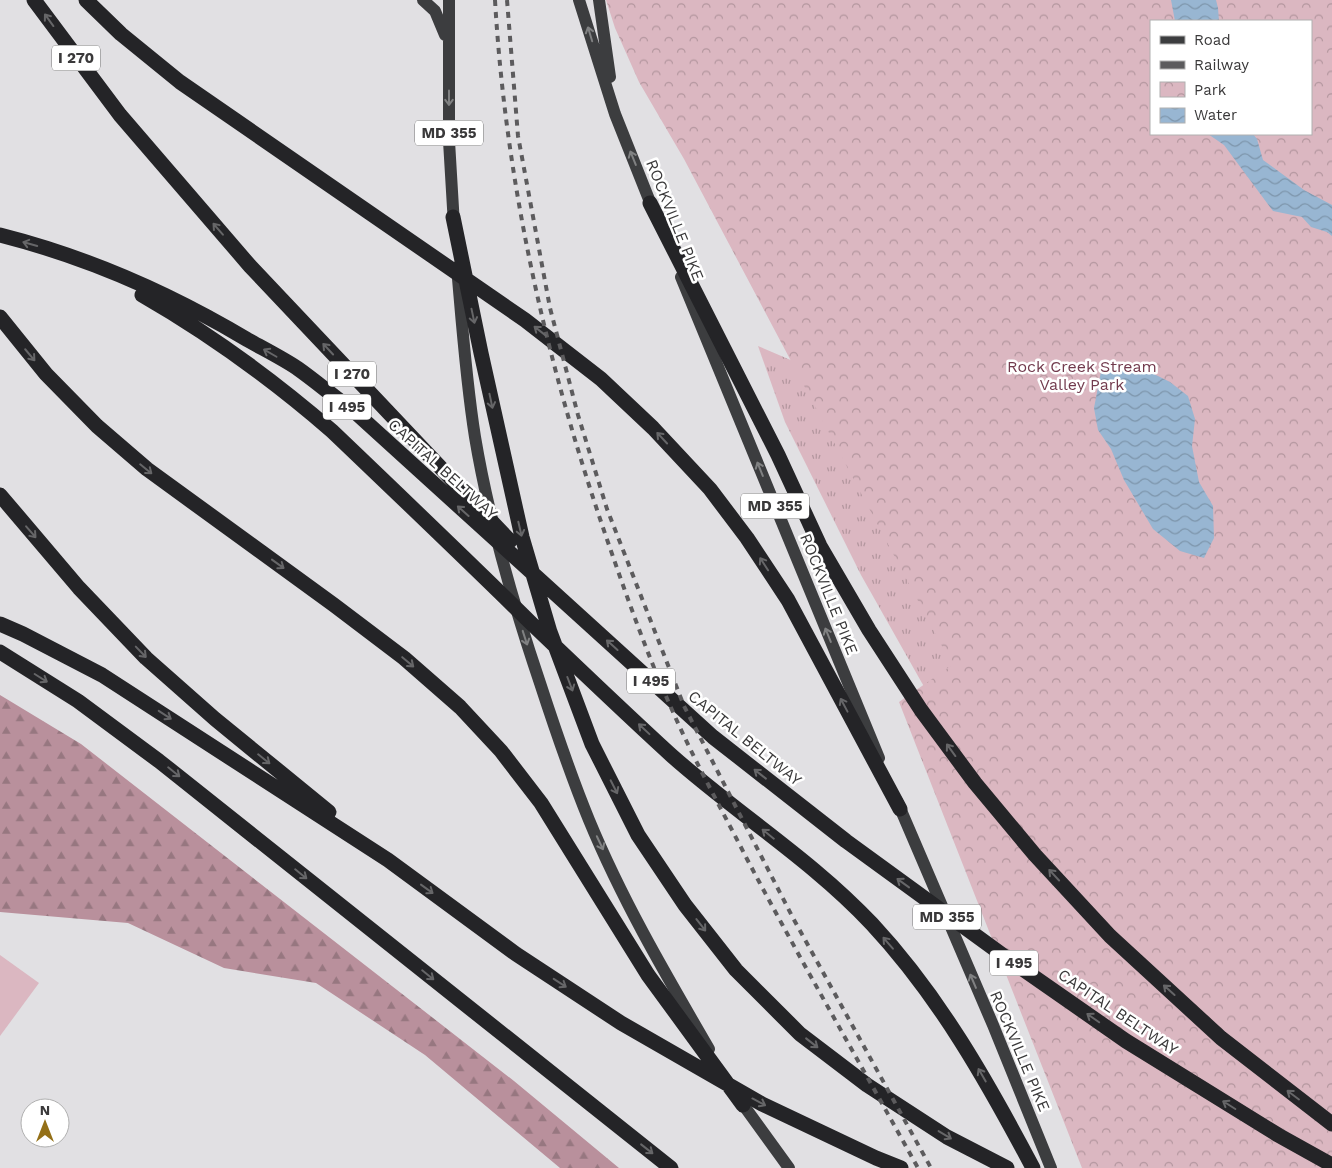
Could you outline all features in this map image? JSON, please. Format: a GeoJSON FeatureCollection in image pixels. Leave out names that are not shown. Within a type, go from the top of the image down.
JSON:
{"type":"FeatureCollection","features":[{"type":"Feature","properties":{"kind":"highway","name":"I 270"},"geometry":{"type":"LineString","coordinates":[[34,0],[120,115],[250,266],[590,626]]}},
{"type":"Feature","properties":{"kind":"highway"},"geometry":{"type":"LineString","coordinates":[[86,0],[121,34],[180,82],[525,320],[601,379],[653,428],[710,490],[747,538],[788,600],[900,809]]}},
{"type":"Feature","properties":{"kind":"highway"},"geometry":{"type":"LineString","coordinates":[[650,203],[778,455],[820,546],[869,630],[921,710],[970,775],[1035,855],[1110,936],[1221,1038],[1332,1124]]}},
{"type":"Feature","properties":{"kind":"highway"},"geometry":{"type":"LineString","coordinates":[[453,217],[522,537],[550,632],[592,744],[638,834],[685,905],[736,970],[800,1034],[866,1085],[947,1137],[1007,1168]]}},
{"type":"Feature","properties":{"kind":"highway","name":"CAPITAL BELTWAY"},"geometry":{"type":"LineString","coordinates":[[0,235],[61,252],[116,274],[226,327],[296,368],[354,412],[713,736],[846,841],[1004,956],[1126,1041],[1278,1135],[1332,1165]]}},
{"type":"Feature","properties":{"kind":"highway"},"geometry":{"type":"LineString","coordinates":[[61,252],[160,305],[222,345],[286,391],[332,431],[672,756],[819,874],[870,923],[921,981],[965,1046],[1006,1117],[1032,1168]]}},
{"type":"Feature","properties":{"kind":"highway"},"geometry":{"type":"LineString","coordinates":[[0,317],[46,374],[97,426],[147,470],[334,605],[404,658],[460,706],[502,751],[542,803],[648,975],[743,1106]]}},
{"type":"Feature","properties":{"kind":"highway"},"geometry":{"type":"LineString","coordinates":[[0,495],[78,588],[146,658],[215,719],[388,860],[516,954],[621,1023],[762,1104],[900,1168]]}},
{"type":"Feature","properties":{"kind":"highway"},"geometry":{"type":"LineString","coordinates":[[0,624],[102,675],[388,860]]}},
{"type":"Feature","properties":{"kind":"highway"},"geometry":{"type":"LineString","coordinates":[[0,652],[78,701],[159,761],[671,1168]]}},
{"type":"Feature","properties":{"kind":"main road"},"geometry":{"type":"LineString","coordinates":[[423,0],[431,6],[440,19],[449,50]]}},
{"type":"Feature","properties":{"kind":"main road","name":"MD 355"},"geometry":{"type":"LineString","coordinates":[[449,0],[449,141],[463,340],[476,438],[495,535],[522,631],[590,820],[618,882],[675,991],[743,1106],[789,1168]]}},
{"type":"Feature","properties":{"kind":"main road","name":"ROCKVILLE PIKE"},"geometry":{"type":"LineString","coordinates":[[579,0],[615,114],[650,203],[900,809],[1051,1168]]}},
{"type":"Feature","properties":{"kind":"main road"},"geometry":{"type":"LineString","coordinates":[[599,0],[615,114]]}},
{"type":"Feature","properties":{"kind":"green space","name":"Rock Creek Stream Valley Park"},"geometry":{"type":"Polygon","coordinates":[[[606,0],[1332,0],[1332,1168],[1082,1168],[899,702],[952,665],[684,159],[639,82],[615,28],[606,0]]]}},
{"type":"Feature","properties":{"kind":"green space"},"geometry":{"type":"Polygon","coordinates":[[[758,346],[807,367],[1005,636],[931,699],[861,575],[785,422],[758,346]]]}},
{"type":"Feature","properties":{"kind":"green space"},"geometry":{"type":"Polygon","coordinates":[[[0,695],[81,744],[514,1081],[619,1168],[560,1168],[425,1055],[316,983],[224,968],[128,923],[0,912],[0,695]]]}},
{"type":"Feature","properties":{"kind":"green space"},"geometry":{"type":"Polygon","coordinates":[[[0,955],[39,983],[0,1036],[0,955]]]}},
{"type":"Feature","properties":{"kind":"water"},"geometry":{"type":"Polygon","coordinates":[[[1171,0],[1216,0],[1219,20],[1175,20],[1171,0]]]}},
{"type":"Feature","properties":{"kind":"water"},"geometry":{"type":"Polygon","coordinates":[[[1209,135],[1254,135],[1257,139],[1263,160],[1304,190],[1332,205],[1332,236],[1327,232],[1311,227],[1302,217],[1273,211],[1224,145],[1209,135]]]}},
{"type":"Feature","properties":{"kind":"water"},"geometry":{"type":"Polygon","coordinates":[[[1103,361],[1140,367],[1170,382],[1188,396],[1195,419],[1192,446],[1199,482],[1213,506],[1214,538],[1204,558],[1180,551],[1153,529],[1124,480],[1111,449],[1098,430],[1094,408],[1103,361]]]}},
{"type":"Feature","properties":{"kind":"railway"},"geometry":{"type":"LineString","coordinates":[[495,0],[509,140],[533,278],[567,414],[632,610],[681,731],[709,786],[789,937],[918,1168]]}},
{"type":"Feature","properties":{"kind":"railway"},"geometry":{"type":"LineString","coordinates":[[507,0],[518,136],[550,308],[578,415],[607,509],[684,706],[793,918],[931,1168]]}}]}
